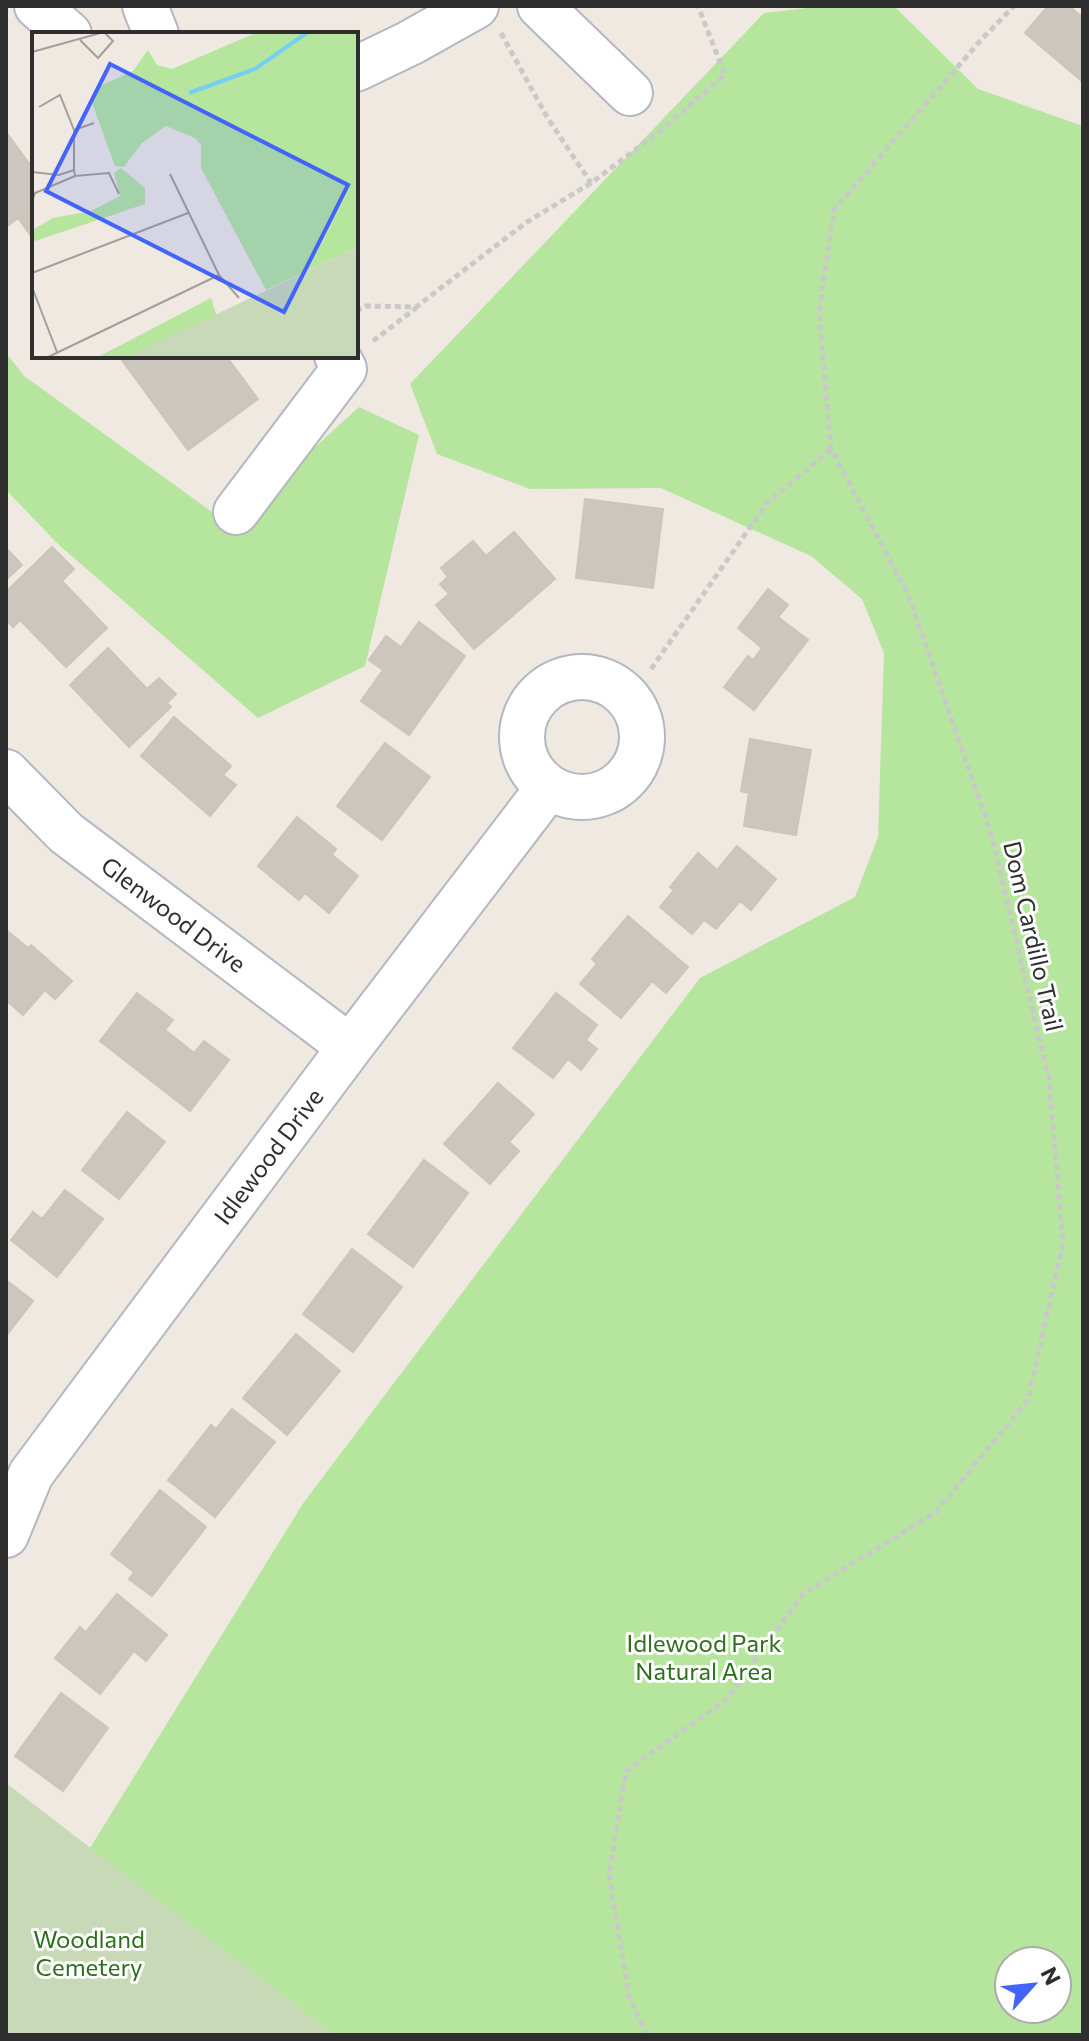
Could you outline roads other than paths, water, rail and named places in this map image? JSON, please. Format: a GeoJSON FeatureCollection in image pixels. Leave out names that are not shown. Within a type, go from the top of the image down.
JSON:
{"type":"FeatureCollection","features":[{"type":"Feature","properties":{"kind":"street"},"geometry":{"type":"LineString","coordinates":[[37,6],[67,32]]}},
{"type":"Feature","properties":{"kind":"street"},"geometry":{"type":"LineString","coordinates":[[145,6],[155,32]]}},
{"type":"Feature","properties":{"kind":"street"},"geometry":{"type":"LineString","coordinates":[[540,6],[630,93]]}},
{"type":"Feature","properties":{"kind":"street"},"geometry":{"type":"LineString","coordinates":[[358,68],[485,13]]}},
{"type":"Feature","properties":{"kind":"street"},"geometry":{"type":"LineString","coordinates":[[236,512],[350,358]]}},
{"type":"Feature","properties":{"kind":"street","name":"Glenwood Drive"},"geometry":{"type":"LineString","coordinates":[[6,772],[66,833],[350,1047]]}},
{"type":"Feature","properties":{"kind":"street","name":"Idlewood Drive"},"geometry":{"type":"LineString","coordinates":[[6,1535],[18,1465],[350,1047],[548,788]]}},
{"type":"Feature","properties":{"kind":"park label","name":"Idlewood Park Natural Area"},"geometry":{"type":"Point","coordinates":[704,1656]}},
{"type":"Feature","properties":{"kind":"park label","name":"Woodland Cemetery"},"geometry":{"type":"Point","coordinates":[89,1952]}}]}
